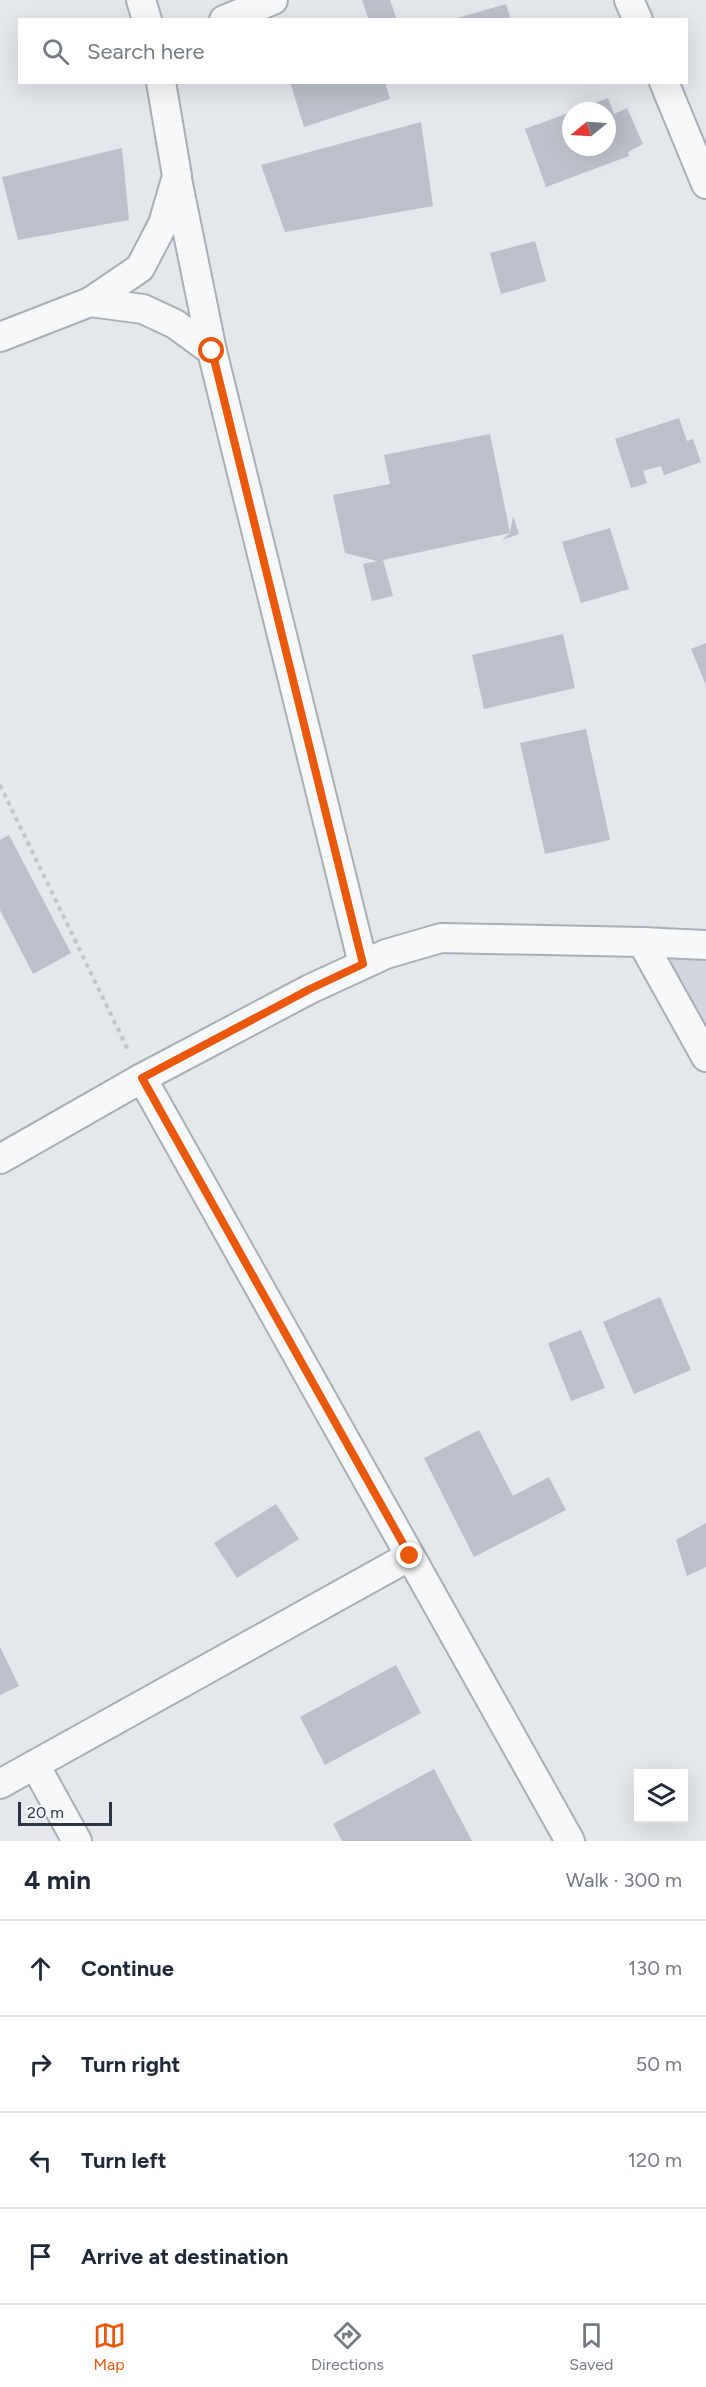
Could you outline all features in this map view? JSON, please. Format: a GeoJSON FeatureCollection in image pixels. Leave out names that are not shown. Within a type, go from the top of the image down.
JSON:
{"type":"FeatureCollection","features":[{"type":"Feature","properties":{"kind":"street"},"geometry":{"type":"LineString","coordinates":[[141,0],[146,18]]}},
{"type":"Feature","properties":{"kind":"street"},"geometry":{"type":"LineString","coordinates":[[229,18],[273,0]]}},
{"type":"Feature","properties":{"kind":"street"},"geometry":{"type":"LineString","coordinates":[[629,0],[637,18]]}},
{"type":"Feature","properties":{"kind":"street"},"geometry":{"type":"LineString","coordinates":[[161,84],[212,351],[363,964]]}},
{"type":"Feature","properties":{"kind":"street"},"geometry":{"type":"LineString","coordinates":[[665,84],[706,184]]}},
{"type":"Feature","properties":{"kind":"street"},"geometry":{"type":"LineString","coordinates":[[0,337],[90,302],[140,268],[163,224],[177,176]]}},
{"type":"Feature","properties":{"kind":"street"},"geometry":{"type":"LineString","coordinates":[[90,302],[143,309],[175,324],[212,351]]}},
{"type":"Feature","properties":{"kind":"street"},"geometry":{"type":"LineString","coordinates":[[0,1160],[142,1078],[310,989],[386,954],[441,938],[706,945]]}},
{"type":"Feature","properties":{"kind":"street"},"geometry":{"type":"LineString","coordinates":[[642,942],[706,1057]]}},
{"type":"Feature","properties":{"kind":"street"},"geometry":{"type":"LineString","coordinates":[[142,1078],[570,1841]]}},
{"type":"Feature","properties":{"kind":"street"},"geometry":{"type":"LineString","coordinates":[[0,1784],[410,1556]]}},
{"type":"Feature","properties":{"kind":"street"},"geometry":{"type":"LineString","coordinates":[[35,1765],[78,1841]]}},
{"type":"Feature","properties":{"kind":"path"},"geometry":{"type":"LineString","coordinates":[[0,785],[142,1078]]}},
{"type":"Feature","properties":{"kind":"shaded area"},"geometry":{"type":"Polygon","coordinates":[[[642,942],[706,945],[706,1057],[642,942]]]}},
{"type":"Feature","properties":{"kind":"building"},"geometry":{"type":"Polygon","coordinates":[[[362,0],[390,0],[396,18],[368,18],[362,0]]]}},
{"type":"Feature","properties":{"kind":"building"},"geometry":{"type":"Polygon","coordinates":[[[506,4],[510,18],[457,18],[506,4]]]}},
{"type":"Feature","properties":{"kind":"building"},"geometry":{"type":"Polygon","coordinates":[[[291,84],[386,84],[390,99],[304,127],[291,84]]]}},
{"type":"Feature","properties":{"kind":"building"},"geometry":{"type":"Polygon","coordinates":[[[608,98],[610,102],[598,102],[608,98]]]}},
{"type":"Feature","properties":{"kind":"building"},"geometry":{"type":"Polygon","coordinates":[[[627,108],[643,144],[628,152],[629,156],[546,187],[525,129],[562,115],[562,156],[616,156],[616,113],[627,108]]]}},
{"type":"Feature","properties":{"kind":"building"},"geometry":{"type":"Polygon","coordinates":[[[421,122],[433,206],[285,232],[261,165],[421,122]]]}},
{"type":"Feature","properties":{"kind":"building"},"geometry":{"type":"Polygon","coordinates":[[[122,148],[129,220],[18,240],[2,177],[122,148]]]}},
{"type":"Feature","properties":{"kind":"building"},"geometry":{"type":"Polygon","coordinates":[[[535,241],[546,281],[501,294],[490,253],[535,241]]]}},
{"type":"Feature","properties":{"kind":"building"},"geometry":{"type":"Polygon","coordinates":[[[679,418],[687,441],[693,439],[701,462],[664,475],[661,466],[643,471],[647,483],[631,488],[615,439],[679,418]]]}},
{"type":"Feature","properties":{"kind":"building"},"geometry":{"type":"Polygon","coordinates":[[[490,434],[510,533],[383,560],[393,596],[372,601],[363,564],[377,561],[345,553],[333,495],[390,484],[384,455],[490,434]]]}},
{"type":"Feature","properties":{"kind":"building"},"geometry":{"type":"Polygon","coordinates":[[[513,516],[519,534],[502,540],[510,533],[513,516]]]}},
{"type":"Feature","properties":{"kind":"building"},"geometry":{"type":"Polygon","coordinates":[[[610,528],[629,589],[581,603],[562,542],[610,528]]]}},
{"type":"Feature","properties":{"kind":"building"},"geometry":{"type":"Polygon","coordinates":[[[563,634],[575,688],[484,709],[472,655],[563,634]]]}},
{"type":"Feature","properties":{"kind":"building"},"geometry":{"type":"Polygon","coordinates":[[[706,643],[706,685],[691,649],[706,643]]]}},
{"type":"Feature","properties":{"kind":"building"},"geometry":{"type":"Polygon","coordinates":[[[586,729],[610,840],[545,854],[520,743],[586,729]]]}},
{"type":"Feature","properties":{"kind":"building"},"geometry":{"type":"Polygon","coordinates":[[[9,835],[71,953],[33,974],[0,910],[0,840],[9,835]]]}},
{"type":"Feature","properties":{"kind":"building"},"geometry":{"type":"Polygon","coordinates":[[[660,1297],[691,1370],[634,1394],[603,1322],[660,1297]]]}},
{"type":"Feature","properties":{"kind":"building"},"geometry":{"type":"Polygon","coordinates":[[[581,1330],[605,1388],[571,1401],[548,1343],[581,1330]]]}},
{"type":"Feature","properties":{"kind":"building"},"geometry":{"type":"Polygon","coordinates":[[[479,1430],[513,1496],[549,1477],[566,1510],[474,1557],[424,1458],[479,1430]]]}},
{"type":"Feature","properties":{"kind":"building"},"geometry":{"type":"Polygon","coordinates":[[[276,1504],[299,1539],[237,1578],[214,1543],[276,1504]]]}},
{"type":"Feature","properties":{"kind":"building"},"geometry":{"type":"Polygon","coordinates":[[[706,1523],[706,1567],[687,1576],[676,1540],[706,1523]]]}},
{"type":"Feature","properties":{"kind":"building"},"geometry":{"type":"Polygon","coordinates":[[[0,1647],[19,1686],[0,1695],[0,1647]]]}},
{"type":"Feature","properties":{"kind":"building"},"geometry":{"type":"Polygon","coordinates":[[[396,1665],[421,1713],[325,1765],[300,1717],[396,1665]]]}},
{"type":"Feature","properties":{"kind":"building"},"geometry":{"type":"Polygon","coordinates":[[[434,1769],[472,1841],[342,1841],[333,1824],[434,1769]]]}},
{"type":"Feature","properties":{"kind":"route"},"geometry":{"type":"LineString","coordinates":[[212,351],[363,964],[310,989],[142,1078],[410,1556]]}}]}
